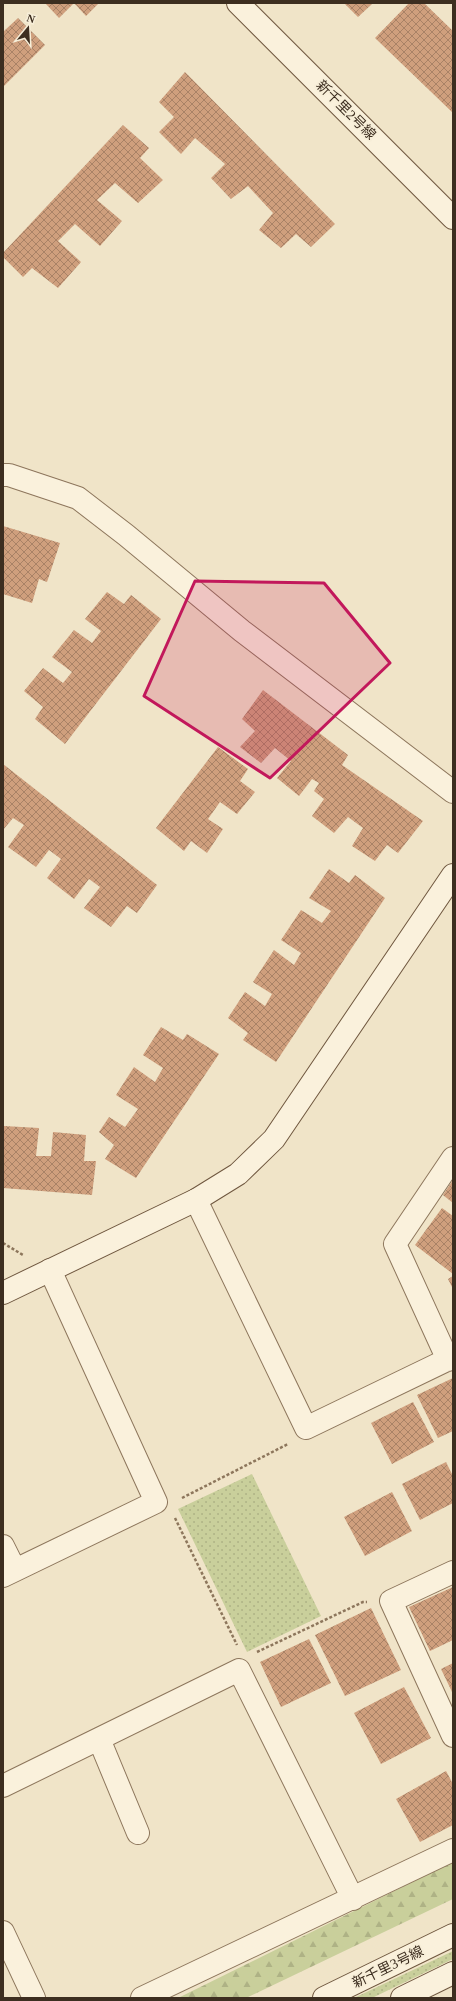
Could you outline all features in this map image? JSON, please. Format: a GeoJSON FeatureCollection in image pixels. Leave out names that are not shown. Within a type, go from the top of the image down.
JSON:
{"type":"FeatureCollection","features":[{"type":"Feature","properties":{"kind":"street","name":"新千里2号線"},"geometry":{"type":"LineString","coordinates":[[238,3],[453,218]]}},
{"type":"Feature","properties":{"kind":"street"},"geometry":{"type":"LineString","coordinates":[[3,475],[9,475],[78,498],[126,535],[242,632],[453,792]]}},
{"type":"Feature","properties":{"kind":"street"},"geometry":{"type":"LineString","coordinates":[[3,1293],[196,1200],[238,1174],[274,1139],[453,875]]}},
{"type":"Feature","properties":{"kind":"street"},"geometry":{"type":"LineString","coordinates":[[196,1200],[306,1428],[450,1359],[395,1244],[453,1158]]}},
{"type":"Feature","properties":{"kind":"street"},"geometry":{"type":"LineString","coordinates":[[3,1546],[9,1573],[162,1504],[50,1270]]}},
{"type":"Feature","properties":{"kind":"street"},"geometry":{"type":"LineString","coordinates":[[453,1572],[391,1601],[453,1736]]}},
{"type":"Feature","properties":{"kind":"street"},"geometry":{"type":"LineString","coordinates":[[3,1786],[99,1739],[241,1664],[353,1899]]}},
{"type":"Feature","properties":{"kind":"street"},"geometry":{"type":"LineString","coordinates":[[99,1739],[138,1833]]}},
{"type":"Feature","properties":{"kind":"street"},"geometry":{"type":"LineString","coordinates":[[142,1998],[353,1899],[453,1850]]}},
{"type":"Feature","properties":{"kind":"street"},"geometry":{"type":"LineString","coordinates":[[3,1932],[34,1998]]}},
{"type":"Feature","properties":{"kind":"street","name":"新千里3号線"},"geometry":{"type":"LineString","coordinates":[[324,1998],[453,1935]]}},
{"type":"Feature","properties":{"kind":"street"},"geometry":{"type":"LineString","coordinates":[[402,1998],[453,1974]]}},
{"type":"Feature","properties":{"kind":"path"},"geometry":{"type":"LineString","coordinates":[[306,1428],[286,1446],[162,1504],[241,1664],[363,1602],[391,1601]]}},
{"type":"Feature","properties":{"kind":"highlighted area"},"geometry":{"type":"Polygon","coordinates":[[[195,581],[324,583],[390,663],[270,778],[144,696],[195,581]]]}},
{"type":"Feature","properties":{"kind":"green space"},"geometry":{"type":"Polygon","coordinates":[[[252,1474],[321,1616],[247,1652],[178,1509],[252,1474]]]}},
{"type":"Feature","properties":{"kind":"green space"},"geometry":{"type":"Polygon","coordinates":[[[453,1862],[453,1899],[246,1998],[178,1998],[453,1862]]]}},
{"type":"Feature","properties":{"kind":"green space"},"geometry":{"type":"Polygon","coordinates":[[[453,1951],[453,1959],[372,1998],[354,1998],[453,1951]]]}},
{"type":"Feature","properties":{"kind":"building"},"geometry":{"type":"Polygon","coordinates":[[[45,3],[74,3],[59,18],[45,3]]]}},
{"type":"Feature","properties":{"kind":"building"},"geometry":{"type":"Polygon","coordinates":[[[74,3],[99,3],[86,16],[74,3]]]}},
{"type":"Feature","properties":{"kind":"building"},"geometry":{"type":"Polygon","coordinates":[[[344,3],[373,3],[358,17],[344,3]]]}},
{"type":"Feature","properties":{"kind":"building"},"geometry":{"type":"Polygon","coordinates":[[[409,3],[424,3],[453,31],[453,113],[375,38],[409,3]]]}},
{"type":"Feature","properties":{"kind":"building"},"geometry":{"type":"Polygon","coordinates":[[[18,18],[45,45],[3,87],[3,30],[4,31],[18,18]]]}},
{"type":"Feature","properties":{"kind":"building"},"geometry":{"type":"Polygon","coordinates":[[[185,72],[335,224],[311,247],[296,234],[281,248],[259,230],[273,213],[248,186],[231,199],[211,178],[225,164],[195,138],[181,154],[159,132],[174,117],[159,102],[185,72]]]}},
{"type":"Feature","properties":{"kind":"building"},"geometry":{"type":"Polygon","coordinates":[[[123,125],[149,148],[140,158],[163,180],[138,203],[115,183],[97,200],[122,221],[100,246],[75,224],[58,241],[81,262],[58,288],[32,268],[23,277],[3,257],[3,253],[123,125]]]}},
{"type":"Feature","properties":{"kind":"building"},"geometry":{"type":"Polygon","coordinates":[[[3,526],[60,543],[47,582],[39,579],[32,603],[3,594],[3,526]]]}},
{"type":"Feature","properties":{"kind":"building"},"geometry":{"type":"Polygon","coordinates":[[[107,592],[124,604],[131,595],[161,619],[65,744],[35,719],[43,707],[24,691],[43,668],[63,683],[72,672],[52,657],[74,630],[92,643],[101,631],[85,619],[107,592]]]}},
{"type":"Feature","properties":{"kind":"building"},"geometry":{"type":"Polygon","coordinates":[[[263,690],[348,755],[342,765],[423,821],[398,853],[387,845],[375,861],[352,846],[363,828],[348,817],[334,833],[312,816],[324,799],[314,791],[319,783],[312,779],[299,796],[277,778],[291,761],[275,748],[261,763],[240,747],[255,731],[242,719],[263,690]]]}},
{"type":"Feature","properties":{"kind":"building"},"geometry":{"type":"Polygon","coordinates":[[[218,747],[248,769],[240,781],[255,792],[237,814],[220,802],[208,819],[223,829],[207,853],[191,841],[184,851],[156,828],[218,747]]]}},
{"type":"Feature","properties":{"kind":"building"},"geometry":{"type":"Polygon","coordinates":[[[3,764],[157,885],[137,913],[127,906],[111,927],[84,908],[100,887],[89,879],[74,899],[47,878],[61,859],[49,850],[36,867],[8,847],[24,825],[13,818],[3,830],[3,764]]]}},
{"type":"Feature","properties":{"kind":"building"},"geometry":{"type":"Polygon","coordinates":[[[329,869],[349,883],[355,875],[385,898],[276,1062],[243,1040],[248,1033],[228,1018],[245,992],[265,1006],[272,994],[253,982],[274,950],[294,965],[301,953],[281,940],[301,910],[322,923],[331,911],[309,898],[329,869]]]}},
{"type":"Feature","properties":{"kind":"building"},"geometry":{"type":"Polygon","coordinates":[[[161,1027],[183,1040],[187,1034],[219,1054],[136,1178],[105,1159],[114,1145],[99,1132],[109,1117],[125,1127],[138,1109],[116,1095],[134,1067],[155,1082],[163,1068],[143,1055],[161,1027]]]}},
{"type":"Feature","properties":{"kind":"building"},"geometry":{"type":"Polygon","coordinates":[[[4,1126],[39,1128],[36,1156],[51,1156],[53,1132],[86,1135],[84,1161],[96,1161],[92,1195],[3,1188],[4,1126]]]}},
{"type":"Feature","properties":{"kind":"building"},"geometry":{"type":"Polygon","coordinates":[[[453,1180],[453,1203],[443,1195],[453,1180]]]}},
{"type":"Feature","properties":{"kind":"building"},"geometry":{"type":"Polygon","coordinates":[[[442,1208],[453,1216],[453,1274],[415,1245],[442,1208]]]}},
{"type":"Feature","properties":{"kind":"building"},"geometry":{"type":"Polygon","coordinates":[[[453,1276],[453,1289],[448,1279],[453,1276]]]}},
{"type":"Feature","properties":{"kind":"building"},"geometry":{"type":"Polygon","coordinates":[[[453,1378],[453,1431],[438,1438],[417,1395],[453,1378]]]}},
{"type":"Feature","properties":{"kind":"building"},"geometry":{"type":"Polygon","coordinates":[[[413,1402],[434,1442],[392,1464],[371,1423],[413,1402]]]}},
{"type":"Feature","properties":{"kind":"building"},"geometry":{"type":"Polygon","coordinates":[[[446,1462],[453,1476],[453,1503],[420,1520],[402,1484],[446,1462]]]}},
{"type":"Feature","properties":{"kind":"building"},"geometry":{"type":"Polygon","coordinates":[[[392,1492],[412,1531],[365,1556],[344,1517],[392,1492]]]}},
{"type":"Feature","properties":{"kind":"building"},"geometry":{"type":"Polygon","coordinates":[[[453,1587],[453,1640],[430,1651],[409,1607],[453,1587]]]}},
{"type":"Feature","properties":{"kind":"building"},"geometry":{"type":"Polygon","coordinates":[[[371,1608],[401,1670],[345,1696],[315,1635],[371,1608]]]}},
{"type":"Feature","properties":{"kind":"building"},"geometry":{"type":"Polygon","coordinates":[[[309,1639],[331,1683],[281,1707],[260,1662],[309,1639]]]}},
{"type":"Feature","properties":{"kind":"building"},"geometry":{"type":"Polygon","coordinates":[[[453,1663],[453,1694],[441,1669],[453,1663]]]}},
{"type":"Feature","properties":{"kind":"building"},"geometry":{"type":"Polygon","coordinates":[[[404,1687],[431,1738],[381,1764],[354,1713],[404,1687]]]}},
{"type":"Feature","properties":{"kind":"building"},"geometry":{"type":"Polygon","coordinates":[[[446,1771],[453,1784],[453,1825],[420,1842],[396,1799],[446,1771]]]}}]}
